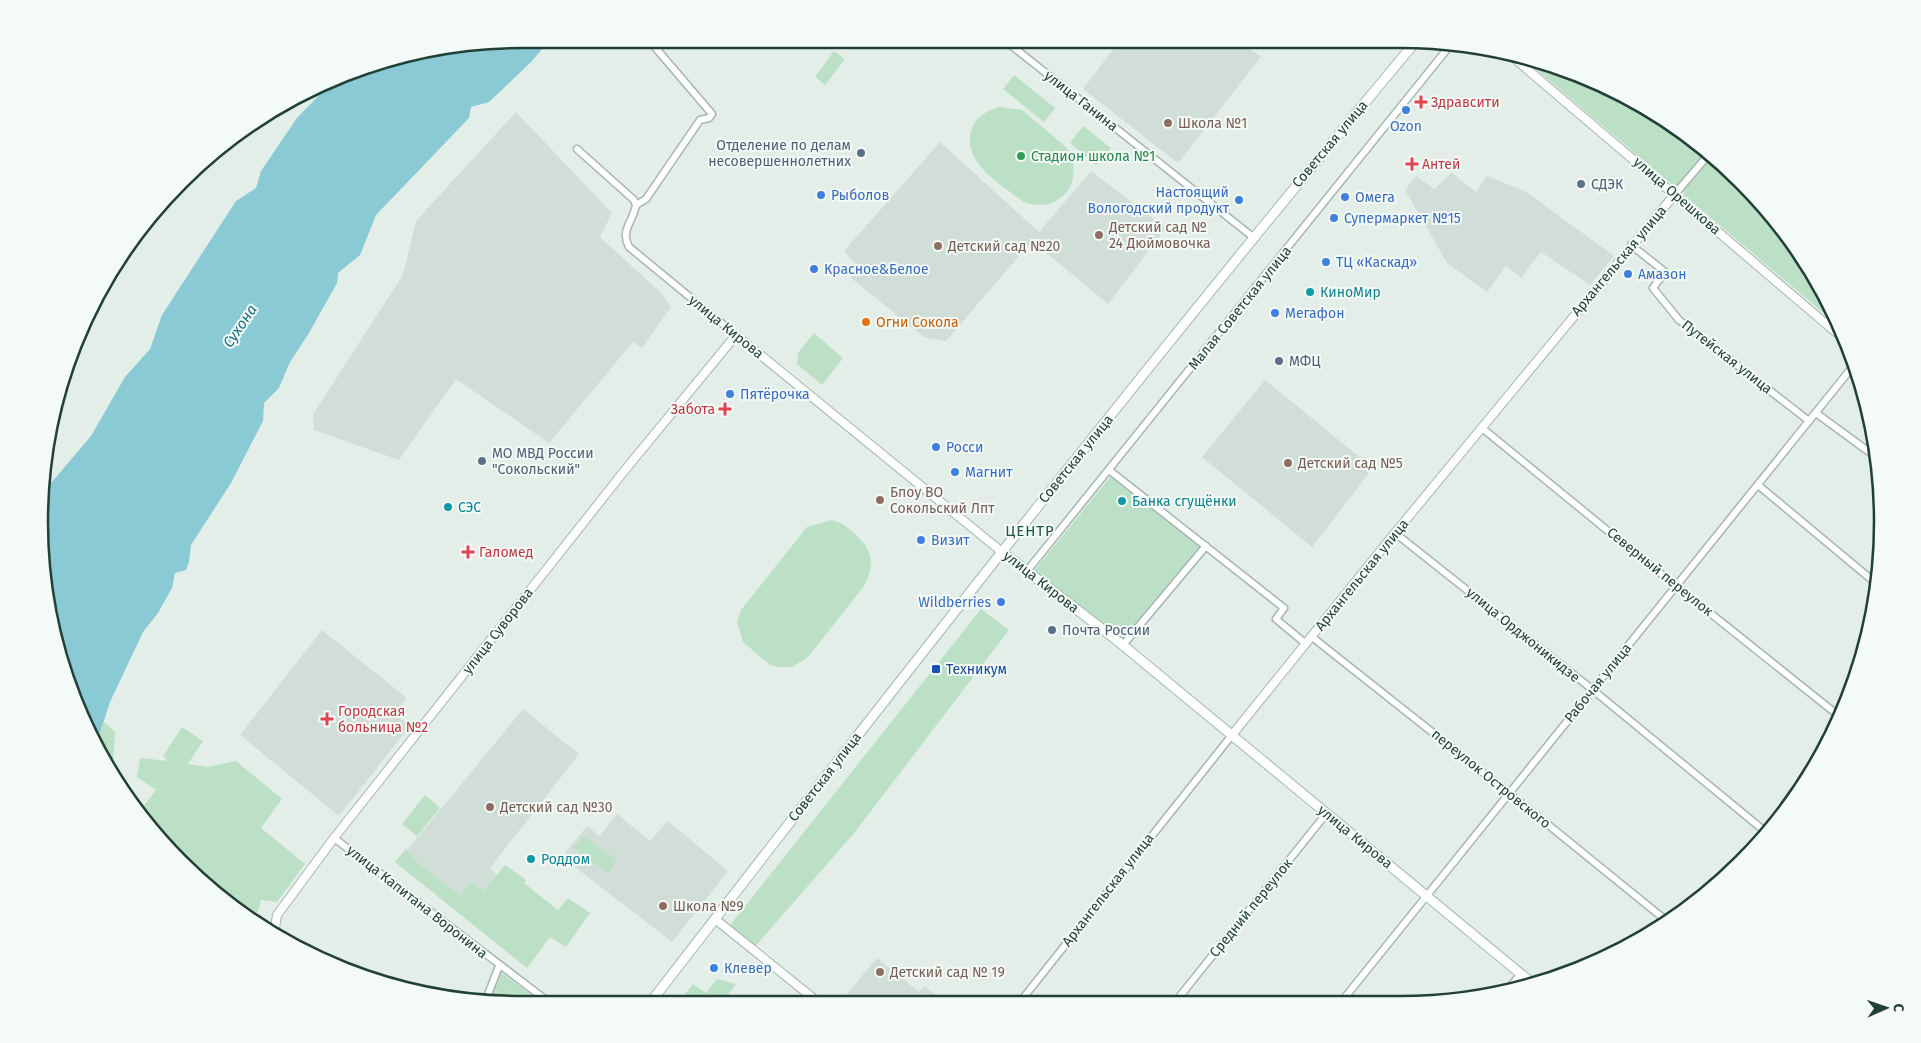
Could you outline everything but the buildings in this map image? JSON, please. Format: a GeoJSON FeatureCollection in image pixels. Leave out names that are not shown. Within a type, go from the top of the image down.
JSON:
{"type":"FeatureCollection","features":[{"type":"Feature","properties":{"kind":"main road","name":"Советская улица"},"geometry":{"type":"LineString","coordinates":[[655,996],[1002,552],[1252,237],[1410,48]]}},
{"type":"Feature","properties":{"kind":"main road","name":"улица Кирова"},"geometry":{"type":"LineString","coordinates":[[1002,552],[1123,645],[1526,978]]}},
{"type":"Feature","properties":{"kind":"street"},"geometry":{"type":"LineString","coordinates":[[577,148],[634,200],[636,205],[646,200],[700,120],[709,118],[712,114],[656,48]]}},
{"type":"Feature","properties":{"kind":"street","name":"улица Ганина"},"geometry":{"type":"LineString","coordinates":[[1014,48],[1252,237]]}},
{"type":"Feature","properties":{"kind":"street","name":"Малая Советская улица"},"geometry":{"type":"LineString","coordinates":[[1027,571],[1446,50]]}},
{"type":"Feature","properties":{"kind":"street","name":"улица Орешкова"},"geometry":{"type":"LineString","coordinates":[[1522,64],[1833,330]]}},
{"type":"Feature","properties":{"kind":"street","name":"Архангельская улица"},"geometry":{"type":"LineString","coordinates":[[1025,996],[1395,533],[1631,245],[1705,159]]}},
{"type":"Feature","properties":{"kind":"street","name":"улица Кирова"},"geometry":{"type":"LineString","coordinates":[[636,205],[626,233],[629,247],[1002,552]]}},
{"type":"Feature","properties":{"kind":"street","name":"Путейская улица"},"geometry":{"type":"LineString","coordinates":[[1631,245],[1665,272],[1653,288],[1679,320],[1809,421]]}},
{"type":"Feature","properties":{"kind":"street","name":"улица Суворова"},"geometry":{"type":"LineString","coordinates":[[275,927],[277,915],[334,838],[625,470],[736,335]]}},
{"type":"Feature","properties":{"kind":"street","name":"Рабочая улица"},"geometry":{"type":"LineString","coordinates":[[1345,996],[1849,372]]}},
{"type":"Feature","properties":{"kind":"street"},"geometry":{"type":"LineString","coordinates":[[1816,413],[1868,451]]}},
{"type":"Feature","properties":{"kind":"street","name":"Северный переулок"},"geometry":{"type":"LineString","coordinates":[[1482,428],[1833,711]]}},
{"type":"Feature","properties":{"kind":"street"},"geometry":{"type":"LineString","coordinates":[[1109,470],[1284,608],[1276,619],[1306,644]]}},
{"type":"Feature","properties":{"kind":"street"},"geometry":{"type":"LineString","coordinates":[[1758,485],[1870,578]]}},
{"type":"Feature","properties":{"kind":"street","name":"улица Орджоникидзе"},"geometry":{"type":"LineString","coordinates":[[1395,533],[1593,690],[1761,828]]}},
{"type":"Feature","properties":{"kind":"street"},"geometry":{"type":"LineString","coordinates":[[1123,645],[1206,546]]}},
{"type":"Feature","properties":{"kind":"street","name":"переулок Островского"},"geometry":{"type":"LineString","coordinates":[[1312,637],[1662,917]]}},
{"type":"Feature","properties":{"kind":"street","name":"Средний переулок"},"geometry":{"type":"LineString","coordinates":[[1180,996],[1326,814]]}},
{"type":"Feature","properties":{"kind":"street","name":"улица Капитана Воронина"},"geometry":{"type":"LineString","coordinates":[[334,838],[540,996]]}},
{"type":"Feature","properties":{"kind":"street"},"geometry":{"type":"LineString","coordinates":[[715,919],[811,996]]}},
{"type":"Feature","properties":{"kind":"street","name":"улица Капитана Воронина"},"geometry":{"type":"LineString","coordinates":[[488,994],[499,966]]}},
{"type":"Feature","properties":{"kind":"street"},"geometry":{"type":"LineString","coordinates":[[1515,981],[1521,974]]}},
{"type":"Feature","properties":{"kind":"shaded area","name":"Школа №1"},"geometry":{"type":"Polygon","coordinates":[[[1114,48],[1248,48],[1261,57],[1178,163],[1083,89],[1114,48]]]}},
{"type":"Feature","properties":{"kind":"shaded area"},"geometry":{"type":"Polygon","coordinates":[[[516,112],[612,213],[600,237],[661,293],[671,307],[642,348],[633,342],[549,443],[456,379],[399,460],[314,430],[313,414],[403,275],[416,221],[516,112]]]}},
{"type":"Feature","properties":{"kind":"shaded area","name":"Детский сад №20"},"geometry":{"type":"Polygon","coordinates":[[[940,142],[1039,232],[1091,171],[1166,228],[1108,304],[1032,241],[946,341],[924,337],[851,278],[855,263],[844,251],[940,142]]]}},
{"type":"Feature","properties":{"kind":"shaded area"},"geometry":{"type":"Polygon","coordinates":[[[1452,173],[1476,192],[1487,176],[1525,191],[1614,256],[1590,285],[1541,252],[1521,278],[1506,266],[1487,292],[1447,263],[1405,190],[1416,176],[1434,189],[1452,173]]]}},
{"type":"Feature","properties":{"kind":"shaded area","name":"Детский сад №5"},"geometry":{"type":"Polygon","coordinates":[[[1265,380],[1373,468],[1312,547],[1202,457],[1265,380]]]}},
{"type":"Feature","properties":{"kind":"shaded area","name":"Городская больница №2"},"geometry":{"type":"Polygon","coordinates":[[[322,630],[407,698],[394,713],[410,726],[339,816],[240,735],[322,630]]]}},
{"type":"Feature","properties":{"kind":"shaded area","name":"Детский сад №30"},"geometry":{"type":"Polygon","coordinates":[[[523,709],[579,754],[490,868],[497,875],[468,911],[399,860],[523,709]]]}},
{"type":"Feature","properties":{"kind":"shaded area","name":"Школа №9"},"geometry":{"type":"Polygon","coordinates":[[[617,814],[650,841],[668,821],[728,871],[672,942],[562,857],[587,826],[600,836],[617,814]]]}},
{"type":"Feature","properties":{"kind":"shaded area","name":"Детский сад № 19"},"geometry":{"type":"Polygon","coordinates":[[[877,958],[919,992],[925,986],[937,996],[845,996],[877,958]]]}},
{"type":"Feature","properties":{"kind":"green space"},"geometry":{"type":"Polygon","coordinates":[[[834,51],[845,59],[825,85],[815,77],[834,51]]]}},
{"type":"Feature","properties":{"kind":"green space"},"geometry":{"type":"Polygon","coordinates":[[[1534,68],[1609,96],[1663,127],[1702,157],[1676,188],[1534,68]]]}},
{"type":"Feature","properties":{"kind":"green space"},"geometry":{"type":"Polygon","coordinates":[[[1014,75],[1055,108],[1044,122],[1003,89],[1014,75]]]}},
{"type":"Feature","properties":{"kind":"green space"},"geometry":{"type":"Polygon","coordinates":[[[1000,107],[1022,110],[1066,147],[1072,159],[1074,172],[1072,183],[1058,200],[1048,204],[1035,205],[1022,201],[993,179],[976,160],[971,150],[970,139],[973,126],[984,114],[1000,107]]]}},
{"type":"Feature","properties":{"kind":"green space"},"geometry":{"type":"Polygon","coordinates":[[[1083,126],[1111,148],[1096,165],[1070,143],[1083,126]]]}},
{"type":"Feature","properties":{"kind":"green space"},"geometry":{"type":"Polygon","coordinates":[[[1708,162],[1712,165],[1735,186],[1776,233],[1794,258],[1826,315],[1684,195],[1684,189],[1708,162]]]}},
{"type":"Feature","properties":{"kind":"green space"},"geometry":{"type":"Polygon","coordinates":[[[814,333],[843,358],[822,385],[797,364],[798,353],[814,333]]]}},
{"type":"Feature","properties":{"kind":"green space"},"geometry":{"type":"Polygon","coordinates":[[[1111,476],[1202,548],[1123,639],[1034,571],[1111,476]]]}},
{"type":"Feature","properties":{"kind":"green space"},"geometry":{"type":"Polygon","coordinates":[[[832,520],[848,528],[868,550],[871,563],[868,578],[864,586],[808,657],[792,667],[770,665],[743,642],[737,621],[741,610],[807,527],[832,520]]]}},
{"type":"Feature","properties":{"kind":"green space"},"geometry":{"type":"Polygon","coordinates":[[[981,609],[1009,630],[855,832],[752,950],[727,929],[981,609]]]}},
{"type":"Feature","properties":{"kind":"green space"},"geometry":{"type":"Polygon","coordinates":[[[104,722],[115,732],[113,762],[111,758],[99,736],[104,722]]]}},
{"type":"Feature","properties":{"kind":"green space"},"geometry":{"type":"Polygon","coordinates":[[[182,727],[203,741],[188,764],[207,767],[236,761],[282,799],[261,828],[305,864],[277,902],[261,900],[258,912],[252,912],[233,898],[186,857],[145,810],[143,807],[156,790],[137,777],[140,758],[168,761],[163,756],[182,727]]]}},
{"type":"Feature","properties":{"kind":"green space"},"geometry":{"type":"Polygon","coordinates":[[[425,795],[440,808],[417,836],[402,824],[425,795]]]}},
{"type":"Feature","properties":{"kind":"green space"},"geometry":{"type":"Polygon","coordinates":[[[583,836],[617,860],[608,873],[574,848],[583,836]]]}},
{"type":"Feature","properties":{"kind":"green space"},"geometry":{"type":"Polygon","coordinates":[[[406,849],[414,860],[460,896],[471,882],[484,891],[505,865],[526,880],[524,883],[558,910],[568,898],[590,913],[566,947],[550,937],[527,968],[395,862],[406,849]]]}},
{"type":"Feature","properties":{"kind":"green space"},"geometry":{"type":"Polygon","coordinates":[[[501,972],[533,996],[522,996],[490,994],[501,972]]]}},
{"type":"Feature","properties":{"kind":"green space"},"geometry":{"type":"Polygon","coordinates":[[[717,979],[736,984],[727,996],[684,996],[693,984],[706,993],[717,979]]]}},
{"type":"Feature","properties":{"kind":"water","name":"Сухона"},"geometry":{"type":"Polygon","coordinates":[[[543,48],[489,102],[471,107],[469,118],[376,215],[360,255],[338,273],[337,283],[309,333],[290,362],[279,388],[264,403],[263,421],[231,483],[191,545],[186,570],[175,573],[172,588],[158,613],[143,632],[110,702],[99,736],[73,674],[57,614],[49,553],[50,485],[91,436],[125,377],[150,349],[162,315],[236,201],[256,188],[261,171],[297,118],[323,91],[369,73],[399,64],[460,52],[490,49],[543,48]]]}},
{"type":"Feature","properties":{"kind":"place","name":"Здравсити"},"geometry":{"type":"Point","coordinates":[1421,102]}},
{"type":"Feature","properties":{"kind":"place","name":"Ozon"},"geometry":{"type":"Point","coordinates":[1406,110]}},
{"type":"Feature","properties":{"kind":"place","name":"Школа №1"},"geometry":{"type":"Point","coordinates":[1168,123]}},
{"type":"Feature","properties":{"kind":"place","name":"Отделение по делам несовершеннолетних"},"geometry":{"type":"Point","coordinates":[861,153]}},
{"type":"Feature","properties":{"kind":"place","name":"Стадион школа №1"},"geometry":{"type":"Point","coordinates":[1021,156]}},
{"type":"Feature","properties":{"kind":"place","name":"Антей"},"geometry":{"type":"Point","coordinates":[1412,164]}},
{"type":"Feature","properties":{"kind":"place","name":"СДЭК"},"geometry":{"type":"Point","coordinates":[1581,184]}},
{"type":"Feature","properties":{"kind":"place","name":"Рыболов"},"geometry":{"type":"Point","coordinates":[821,195]}},
{"type":"Feature","properties":{"kind":"place","name":"Омега"},"geometry":{"type":"Point","coordinates":[1345,197]}},
{"type":"Feature","properties":{"kind":"place","name":"Настоящий Вологодский продукт"},"geometry":{"type":"Point","coordinates":[1239,200]}},
{"type":"Feature","properties":{"kind":"place","name":"Супермаркет №15"},"geometry":{"type":"Point","coordinates":[1334,218]}},
{"type":"Feature","properties":{"kind":"place","name":"Детский сад № 24 Дюймовочка"},"geometry":{"type":"Point","coordinates":[1099,235]}},
{"type":"Feature","properties":{"kind":"place","name":"Детский сад №20"},"geometry":{"type":"Point","coordinates":[938,246]}},
{"type":"Feature","properties":{"kind":"place","name":"ТЦ «Каскад»"},"geometry":{"type":"Point","coordinates":[1326,262]}},
{"type":"Feature","properties":{"kind":"place","name":"Красное&Белое"},"geometry":{"type":"Point","coordinates":[814,269]}},
{"type":"Feature","properties":{"kind":"place","name":"Амазон"},"geometry":{"type":"Point","coordinates":[1628,274]}},
{"type":"Feature","properties":{"kind":"place","name":"КиноМир"},"geometry":{"type":"Point","coordinates":[1310,292]}},
{"type":"Feature","properties":{"kind":"place","name":"Мегафон"},"geometry":{"type":"Point","coordinates":[1275,313]}},
{"type":"Feature","properties":{"kind":"place","name":"Огни Сокола"},"geometry":{"type":"Point","coordinates":[866,322]}},
{"type":"Feature","properties":{"kind":"place","name":"МФЦ"},"geometry":{"type":"Point","coordinates":[1279,361]}},
{"type":"Feature","properties":{"kind":"place","name":"Пятёрочка"},"geometry":{"type":"Point","coordinates":[730,394]}},
{"type":"Feature","properties":{"kind":"place","name":"Забота"},"geometry":{"type":"Point","coordinates":[725,409]}},
{"type":"Feature","properties":{"kind":"place","name":"Росси"},"geometry":{"type":"Point","coordinates":[936,447]}},
{"type":"Feature","properties":{"kind":"place","name":"МО МВД России \"Сокольский\""},"geometry":{"type":"Point","coordinates":[482,461]}},
{"type":"Feature","properties":{"kind":"place","name":"Детский сад №5"},"geometry":{"type":"Point","coordinates":[1288,463]}},
{"type":"Feature","properties":{"kind":"place","name":"Магнит"},"geometry":{"type":"Point","coordinates":[955,472]}},
{"type":"Feature","properties":{"kind":"place","name":"Бпоу ВО Сокольский Лпт"},"geometry":{"type":"Point","coordinates":[880,500]}},
{"type":"Feature","properties":{"kind":"place","name":"Банка сгущёнки"},"geometry":{"type":"Point","coordinates":[1122,501]}},
{"type":"Feature","properties":{"kind":"place","name":"СЭС"},"geometry":{"type":"Point","coordinates":[448,507]}},
{"type":"Feature","properties":{"kind":"place","name":"Визит"},"geometry":{"type":"Point","coordinates":[921,540]}},
{"type":"Feature","properties":{"kind":"place","name":"Галомед"},"geometry":{"type":"Point","coordinates":[468,552]}},
{"type":"Feature","properties":{"kind":"place","name":"Wildberries"},"geometry":{"type":"Point","coordinates":[1001,602]}},
{"type":"Feature","properties":{"kind":"place","name":"Почта России"},"geometry":{"type":"Point","coordinates":[1052,630]}},
{"type":"Feature","properties":{"kind":"place","name":"Техникум"},"geometry":{"type":"Point","coordinates":[936,669]}},
{"type":"Feature","properties":{"kind":"place","name":"Городская больница №2"},"geometry":{"type":"Point","coordinates":[327,719]}},
{"type":"Feature","properties":{"kind":"place","name":"Детский сад №30"},"geometry":{"type":"Point","coordinates":[490,807]}},
{"type":"Feature","properties":{"kind":"place","name":"Роддом"},"geometry":{"type":"Point","coordinates":[531,859]}},
{"type":"Feature","properties":{"kind":"place","name":"Школа №9"},"geometry":{"type":"Point","coordinates":[663,906]}},
{"type":"Feature","properties":{"kind":"place","name":"Клевер"},"geometry":{"type":"Point","coordinates":[714,968]}},
{"type":"Feature","properties":{"kind":"place","name":"Детский сад № 19"},"geometry":{"type":"Point","coordinates":[880,972]}},
{"type":"Feature","properties":{"kind":"district","name":"ЦЕНТР"},"geometry":{"type":"Point","coordinates":[1030,531]}}]}
